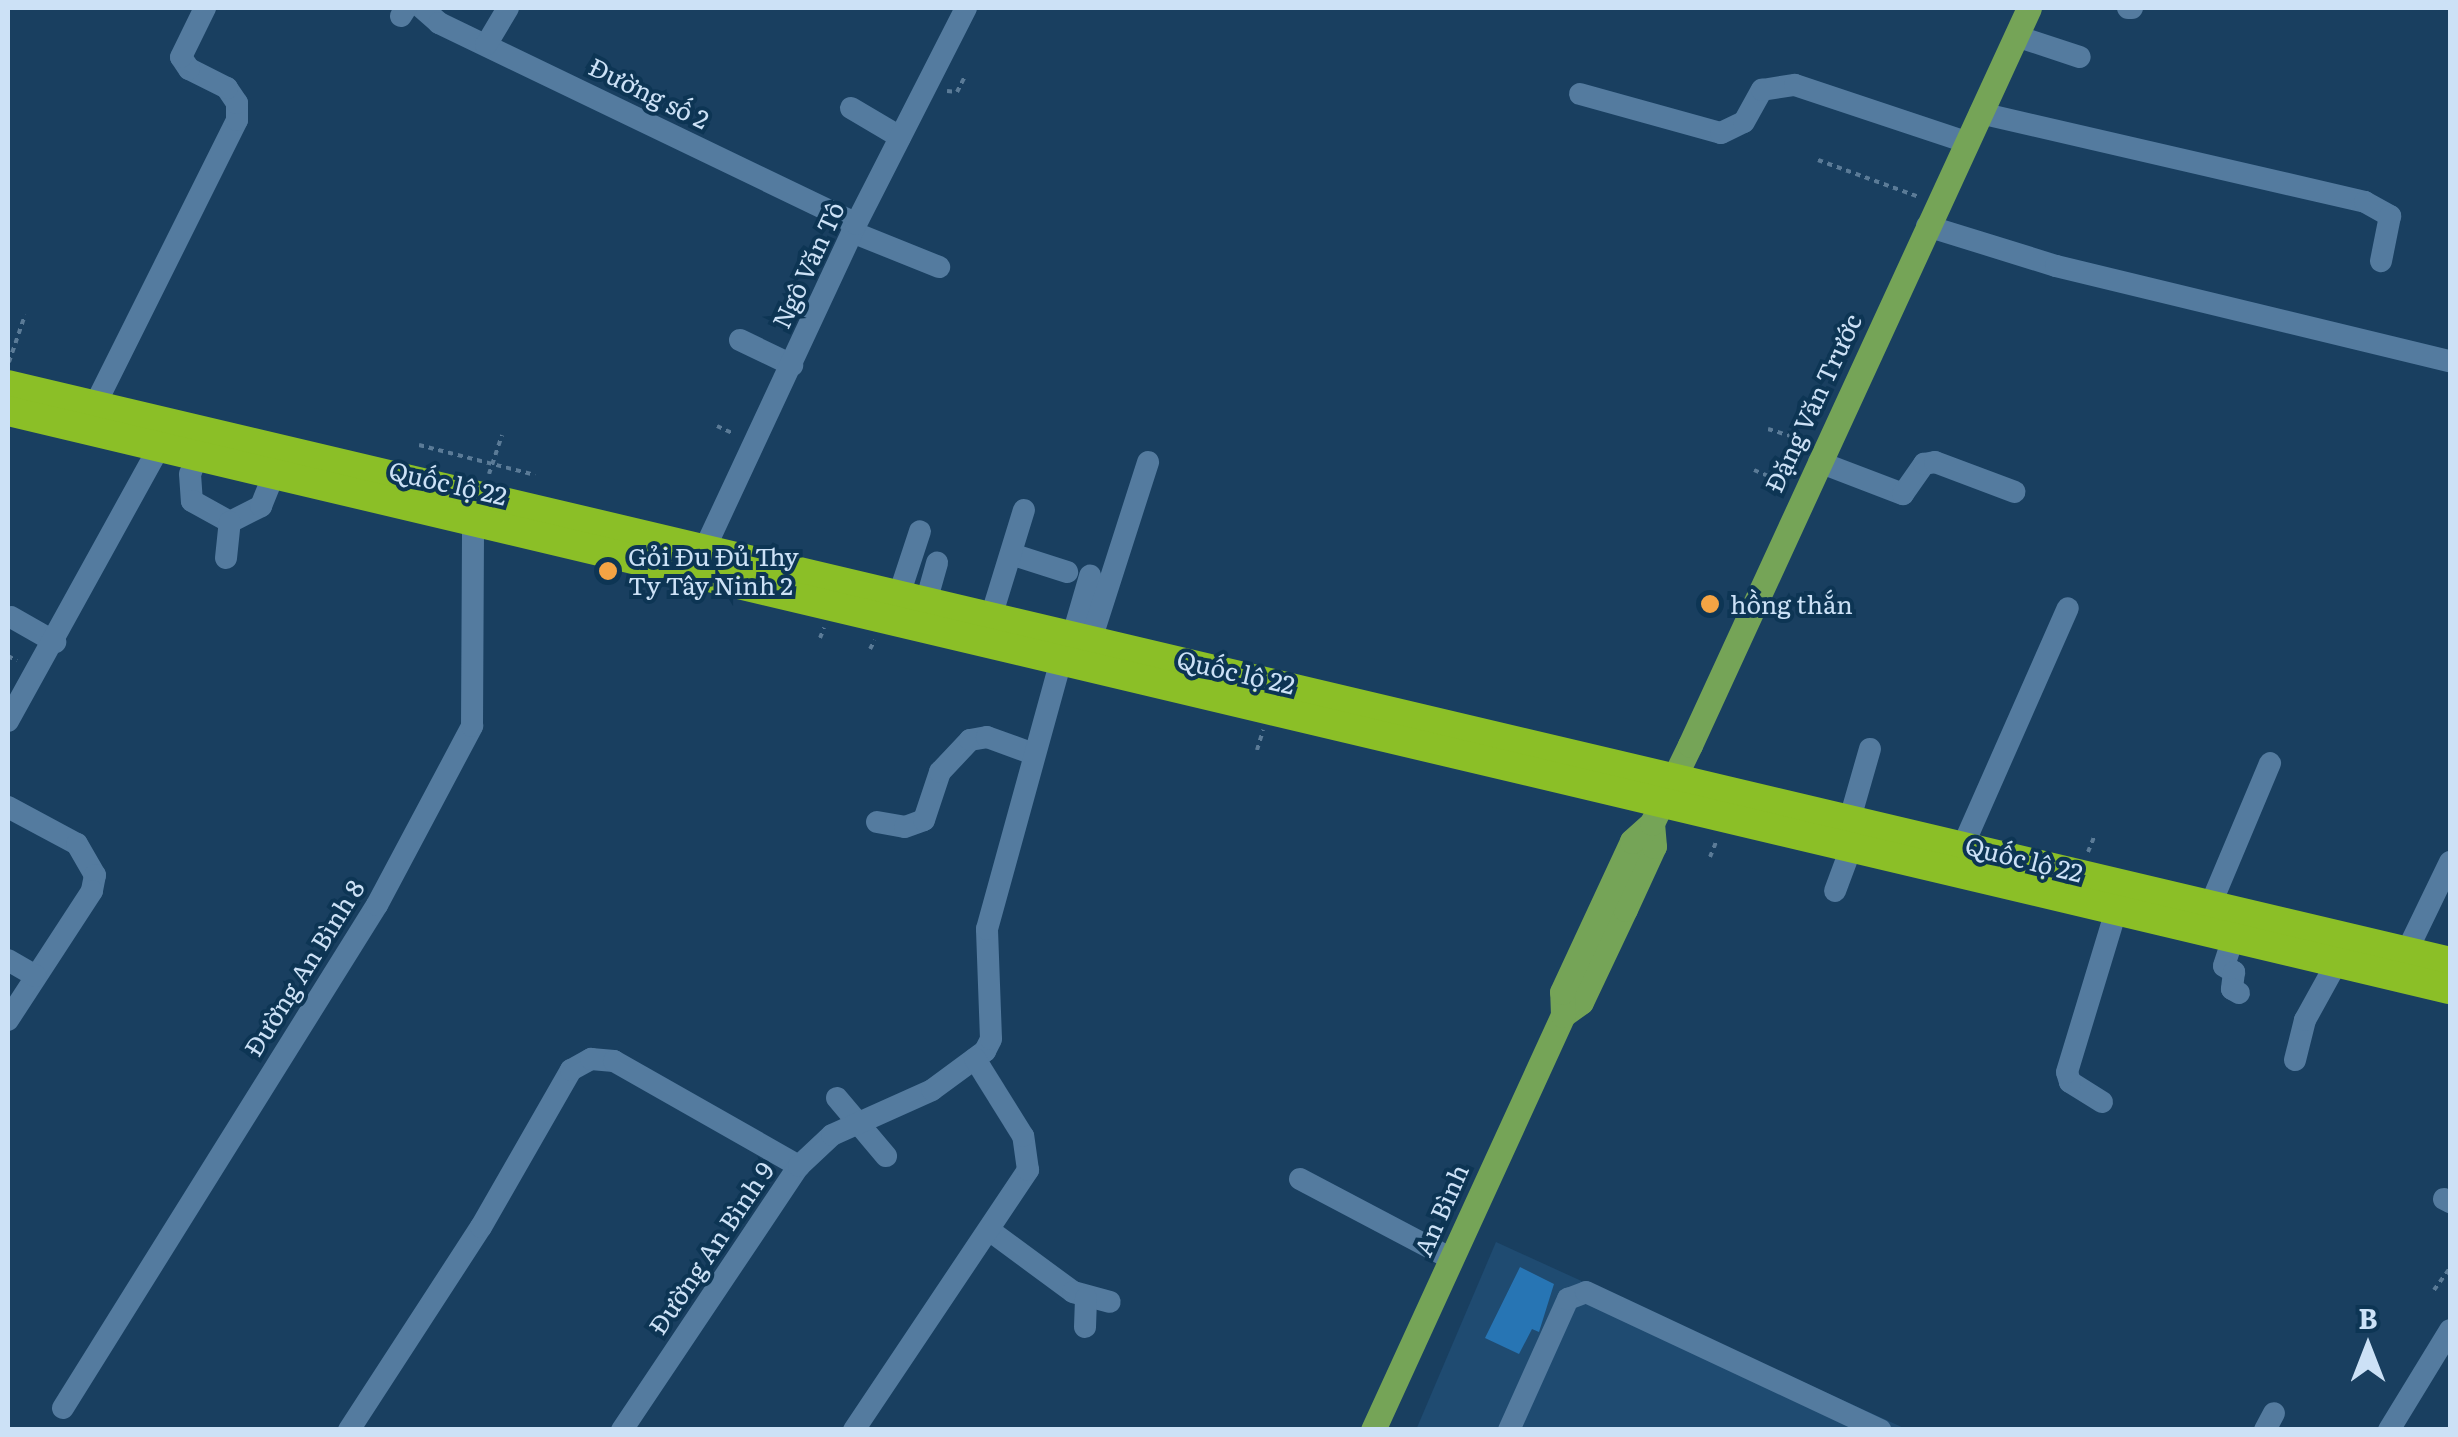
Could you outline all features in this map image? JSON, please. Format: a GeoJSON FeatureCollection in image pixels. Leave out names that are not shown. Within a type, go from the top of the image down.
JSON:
{"type":"FeatureCollection","features":[{"type":"Feature","properties":{"kind":"highway","name":"Quốc lộ 22"},"geometry":{"type":"LineString","coordinates":[[8,386],[159,448],[274,474],[706,548],[991,618],[1074,647]]}},
{"type":"Feature","properties":{"kind":"highway","name":"Quốc lộ 22"},"geometry":{"type":"LineString","coordinates":[[8,411],[91,417],[1074,647],[1662,801],[1850,834],[1962,848],[2450,962]]}},
{"type":"Feature","properties":{"kind":"highway","name":"Quốc lộ 22"},"geometry":{"type":"LineString","coordinates":[[1850,834],[2116,911],[2450,989]]}},
{"type":"Feature","properties":{"kind":"main road","name":"Đặng Văn Trước"},"geometry":{"type":"LineString","coordinates":[[1662,801],[2029,8]]}},
{"type":"Feature","properties":{"kind":"main road","name":"An Bình"},"geometry":{"type":"LineString","coordinates":[[1372,1430],[1563,1015],[1581,1002],[1625,909],[1654,846],[1662,801]]}},
{"type":"Feature","properties":{"kind":"street"},"geometry":{"type":"LineString","coordinates":[[91,417],[236,120],[227,88],[183,63],[184,47],[205,8]]}},
{"type":"Feature","properties":{"kind":"street"},"geometry":{"type":"LineString","coordinates":[[486,46],[508,8]]}},
{"type":"Feature","properties":{"kind":"street","name":"Ngô Văn Tô"},"geometry":{"type":"LineString","coordinates":[[706,548],[854,228],[966,8]]}},
{"type":"Feature","properties":{"kind":"street","name":"Đường số 2"},"geometry":{"type":"LineString","coordinates":[[410,10],[939,267]]}},
{"type":"Feature","properties":{"kind":"street"},"geometry":{"type":"LineString","coordinates":[[2016,36],[2080,57]]}},
{"type":"Feature","properties":{"kind":"street"},"geometry":{"type":"LineString","coordinates":[[952,38],[974,49]]}},
{"type":"Feature","properties":{"kind":"street"},"geometry":{"type":"LineString","coordinates":[[1580,94],[1721,134],[1744,122],[1762,90],[1784,83],[1966,142]]}},
{"type":"Feature","properties":{"kind":"street"},"geometry":{"type":"LineString","coordinates":[[850,108],[900,137]]}},
{"type":"Feature","properties":{"kind":"street"},"geometry":{"type":"LineString","coordinates":[[1980,112],[2365,202],[2390,216],[2382,262]]}},
{"type":"Feature","properties":{"kind":"street"},"geometry":{"type":"LineString","coordinates":[[1932,216],[2026,242]]}},
{"type":"Feature","properties":{"kind":"street"},"geometry":{"type":"LineString","coordinates":[[1932,216],[2056,266],[2450,361]]}},
{"type":"Feature","properties":{"kind":"street"},"geometry":{"type":"LineString","coordinates":[[740,340],[792,365]]}},
{"type":"Feature","properties":{"kind":"street"},"geometry":{"type":"LineString","coordinates":[[8,721],[159,448]]}},
{"type":"Feature","properties":{"kind":"street"},"geometry":{"type":"LineString","coordinates":[[1822,454],[1903,494],[1924,464],[1935,462],[2015,492]]}},
{"type":"Feature","properties":{"kind":"street"},"geometry":{"type":"LineString","coordinates":[[197,457],[190,474],[192,501],[230,522]]}},
{"type":"Feature","properties":{"kind":"street"},"geometry":{"type":"LineString","coordinates":[[854,1430],[1021,1184],[1029,1151],[975,1059],[991,1039],[987,929],[1034,754],[1148,462]]}},
{"type":"Feature","properties":{"kind":"street"},"geometry":{"type":"LineString","coordinates":[[230,522],[261,506],[274,474]]}},
{"type":"Feature","properties":{"kind":"street","name":"Đường An Bình 8"},"geometry":{"type":"LineString","coordinates":[[64,1408],[337,972],[472,726],[477,508]]}},
{"type":"Feature","properties":{"kind":"street"},"geometry":{"type":"LineString","coordinates":[[991,618],[1024,510]]}},
{"type":"Feature","properties":{"kind":"street"},"geometry":{"type":"LineString","coordinates":[[226,558],[230,522]]}},
{"type":"Feature","properties":{"kind":"street"},"geometry":{"type":"LineString","coordinates":[[913,599],[920,531]]}},
{"type":"Feature","properties":{"kind":"street"},"geometry":{"type":"LineString","coordinates":[[1010,554],[1079,574],[1074,647]]}},
{"type":"Feature","properties":{"kind":"street"},"geometry":{"type":"LineString","coordinates":[[913,599],[936,563]]}},
{"type":"Feature","properties":{"kind":"street"},"geometry":{"type":"LineString","coordinates":[[1962,848],[2068,608]]}},
{"type":"Feature","properties":{"kind":"street"},"geometry":{"type":"LineString","coordinates":[[11,617],[55,642]]}},
{"type":"Feature","properties":{"kind":"street"},"geometry":{"type":"LineString","coordinates":[[876,822],[905,827],[924,820],[940,772],[970,740],[987,737],[1034,754]]}},
{"type":"Feature","properties":{"kind":"street"},"geometry":{"type":"LineString","coordinates":[[1835,891],[1870,749]]}},
{"type":"Feature","properties":{"kind":"street"},"geometry":{"type":"LineString","coordinates":[[2210,906],[2270,764]]}},
{"type":"Feature","properties":{"kind":"street"},"geometry":{"type":"LineString","coordinates":[[8,807],[77,844],[94,875],[92,891],[8,1020]]}},
{"type":"Feature","properties":{"kind":"street"},"geometry":{"type":"LineString","coordinates":[[2406,952],[2450,862]]}},
{"type":"Feature","properties":{"kind":"street"},"geometry":{"type":"LineString","coordinates":[[2102,1102],[2070,1082],[2067,1072],[2116,911]]}},
{"type":"Feature","properties":{"kind":"street"},"geometry":{"type":"LineString","coordinates":[[2232,938],[2224,966],[2234,972],[2232,989],[2239,993]]}},
{"type":"Feature","properties":{"kind":"street"},"geometry":{"type":"LineString","coordinates":[[8,960],[36,976]]}},
{"type":"Feature","properties":{"kind":"street"},"geometry":{"type":"LineString","coordinates":[[2295,1060],[2305,1020],[2337,962]]}},
{"type":"Feature","properties":{"kind":"street"},"geometry":{"type":"LineString","coordinates":[[348,1430],[481,1228],[572,1070],[590,1059],[614,1061],[800,1166]]}},
{"type":"Feature","properties":{"kind":"street","name":"Đường An Bình 9"},"geometry":{"type":"LineString","coordinates":[[622,1430],[800,1166],[832,1135],[860,1126],[932,1090],[975,1059]]}},
{"type":"Feature","properties":{"kind":"street"},"geometry":{"type":"LineString","coordinates":[[837,1098],[886,1156]]}},
{"type":"Feature","properties":{"kind":"street"},"geometry":{"type":"LineString","coordinates":[[1300,1179],[1452,1259]]}},
{"type":"Feature","properties":{"kind":"street"},"geometry":{"type":"LineString","coordinates":[[989,1230],[1086,1298],[1110,1302]]}},
{"type":"Feature","properties":{"kind":"street"},"geometry":{"type":"LineString","coordinates":[[1509,1430],[1568,1300],[1586,1292],[1880,1430]]}},
{"type":"Feature","properties":{"kind":"street"},"geometry":{"type":"LineString","coordinates":[[1085,1327],[1086,1298]]}},
{"type":"Feature","properties":{"kind":"street"},"geometry":{"type":"LineString","coordinates":[[2389,1430],[2450,1330]]}},
{"type":"Feature","properties":{"kind":"path"},"geometry":{"type":"LineString","coordinates":[[1818,160],[1932,216]]}},
{"type":"Feature","properties":{"kind":"path"},"geometry":{"type":"LineString","coordinates":[[8,367],[26,315]]}},
{"type":"Feature","properties":{"kind":"path"},"geometry":{"type":"LineString","coordinates":[[1768,428],[1822,454]]}},
{"type":"Feature","properties":{"kind":"path"},"geometry":{"type":"LineString","coordinates":[[477,508],[502,435]]}},
{"type":"Feature","properties":{"kind":"path"},"geometry":{"type":"LineString","coordinates":[[419,445],[535,475]]}},
{"type":"Feature","properties":{"kind":"path"},"geometry":{"type":"LineString","coordinates":[[1754,470],[1805,492]]}},
{"type":"Feature","properties":{"kind":"path"},"geometry":{"type":"LineString","coordinates":[[2434,1290],[2450,1268]]}},
{"type":"Feature","properties":{"kind":"shaded area"},"geometry":{"type":"Polygon","coordinates":[[[1496,1242],[1906,1429],[1416,1430],[1496,1242]]]}},
{"type":"Feature","properties":{"kind":"building"},"geometry":{"type":"Polygon","coordinates":[[[1520,1267],[1554,1284],[1539,1332],[1532,1329],[1519,1354],[1485,1338],[1520,1267]]]}},
{"type":"Feature","properties":{"kind":"place","name":"Gỏi Đu Đủ Thy Ty Tây Ninh 2"},"geometry":{"type":"Point","coordinates":[608,571]}},
{"type":"Feature","properties":{"kind":"place","name":"hồng thắn"},"geometry":{"type":"Point","coordinates":[1710,604]}}]}
